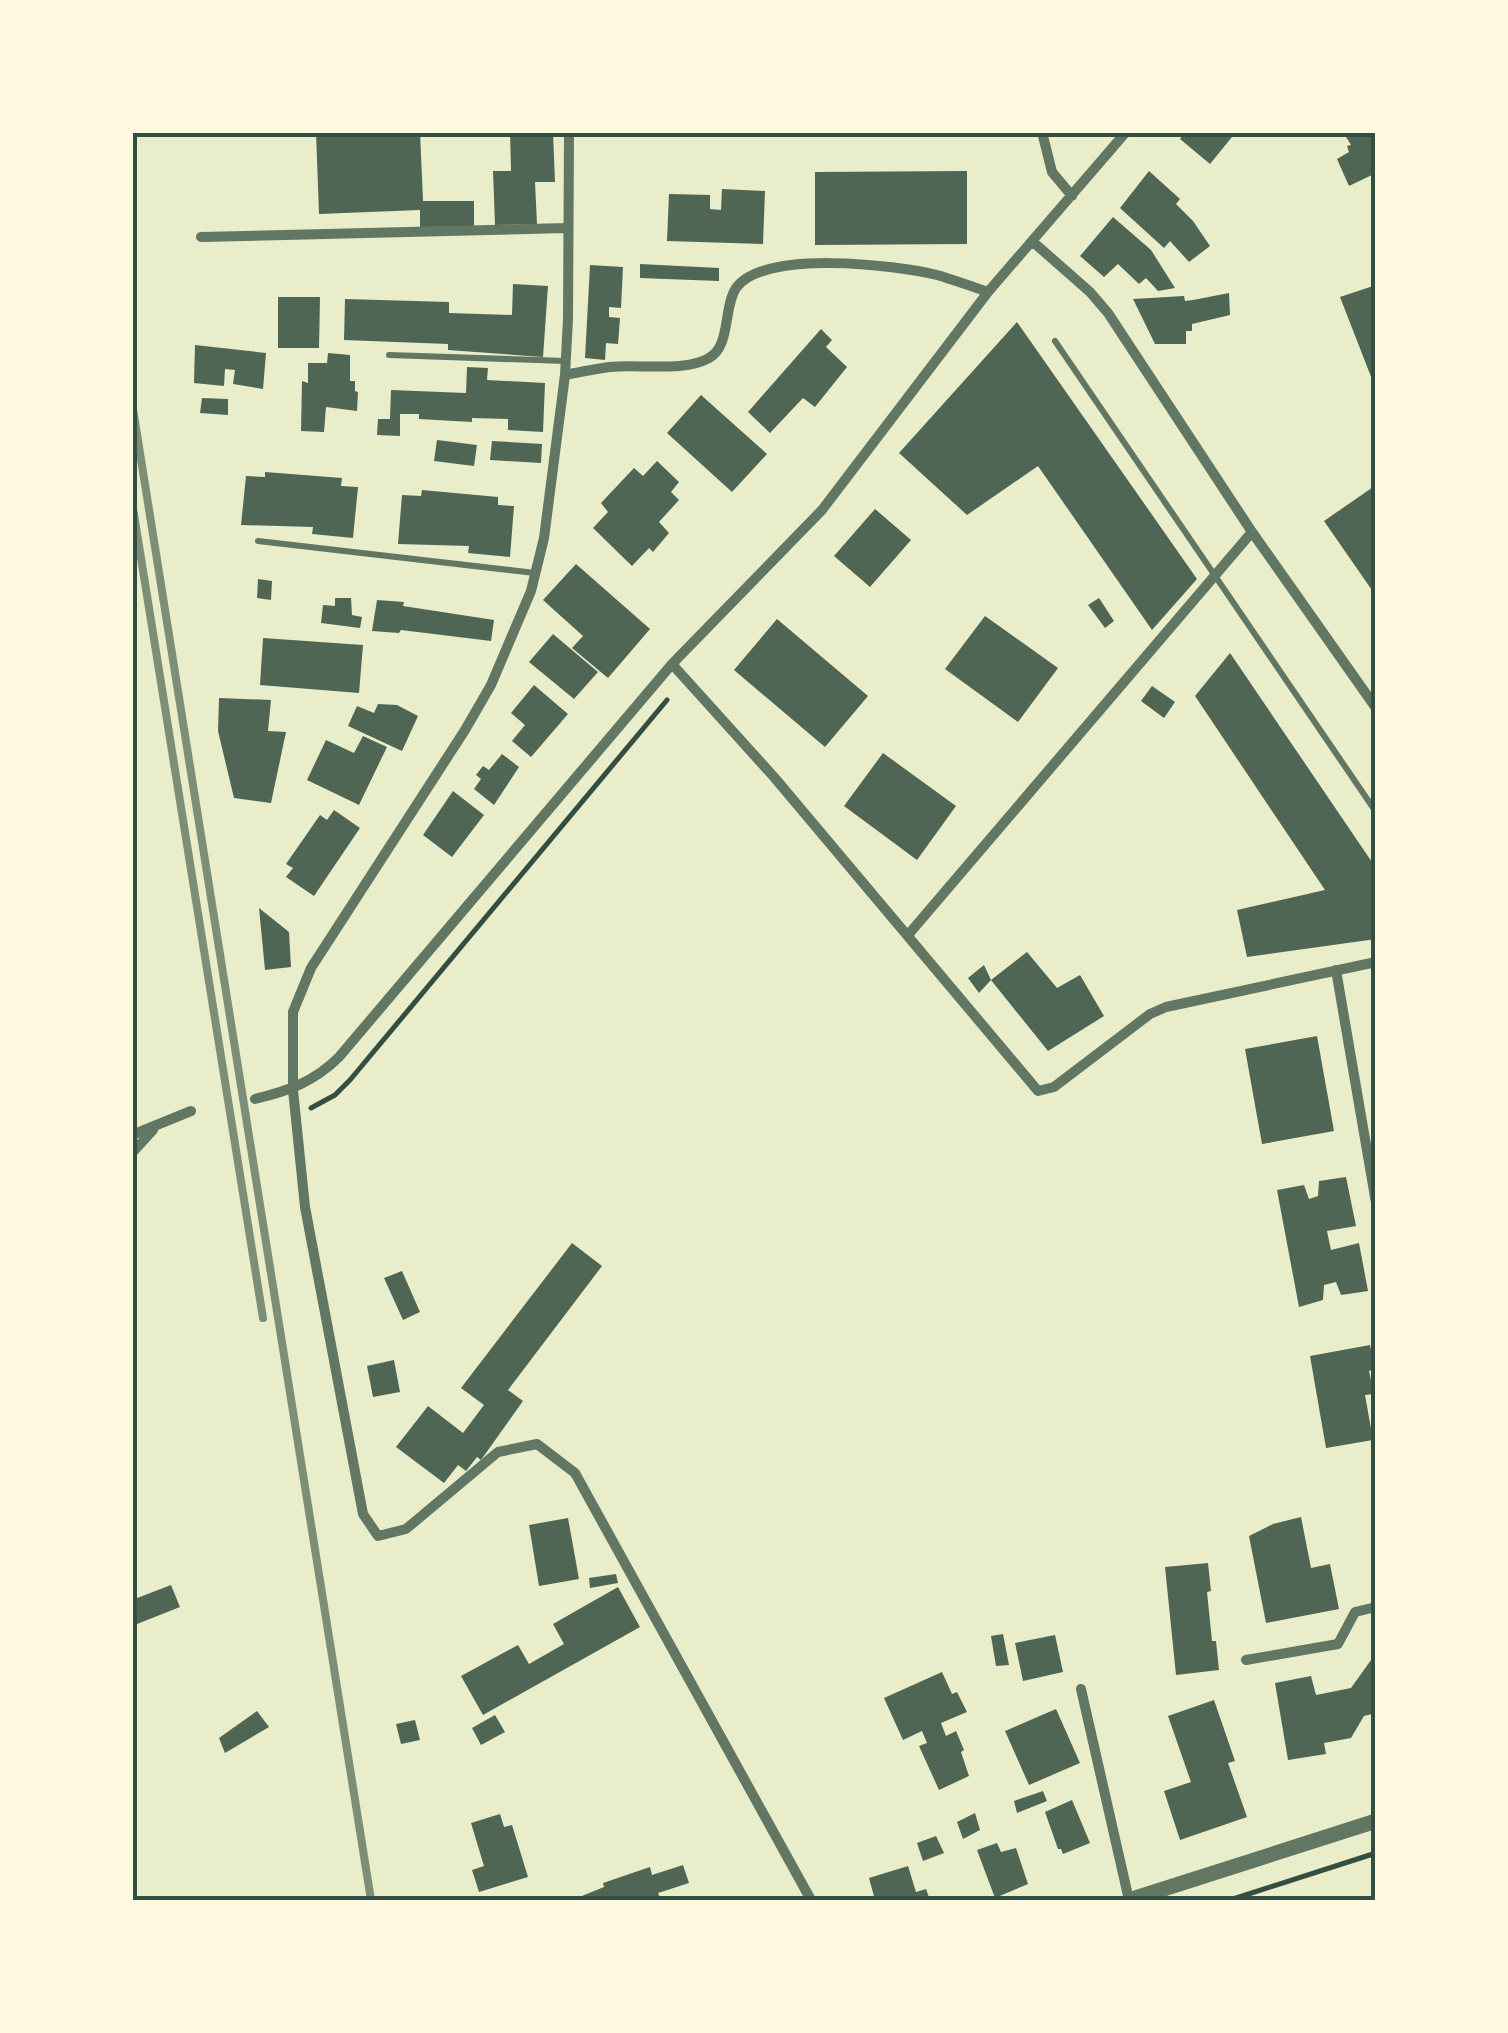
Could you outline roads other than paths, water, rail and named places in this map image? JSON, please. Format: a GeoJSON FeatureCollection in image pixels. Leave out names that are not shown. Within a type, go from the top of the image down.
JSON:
{"type":"FeatureCollection","features":[{"type":"Feature","properties":{"kind":"street"},"geometry":{"type":"LineString","coordinates":[[569,132],[565,375],[537,573],[474,715],[304,983],[291,1028],[292,1090],[306,1207],[363,1514],[378,1536],[406,1529],[498,1452],[537,1444],[575,1473],[811,1900]]}},
{"type":"Feature","properties":{"kind":"street"},"geometry":{"type":"LineString","coordinates":[[1042,132],[1052,172],[1072,196]]}},
{"type":"Feature","properties":{"kind":"street"},"geometry":{"type":"LineString","coordinates":[[254,1099],[292,1090],[314,1079],[339,1057],[672,664],[822,510],[988,292],[1126,132]]}},
{"type":"Feature","properties":{"kind":"street"},"geometry":{"type":"LineString","coordinates":[[201,238],[568,228]]}},
{"type":"Feature","properties":{"kind":"street"},"geometry":{"type":"LineString","coordinates":[[1032,242],[1090,292],[1108,313],[1252,532],[1376,708]]}},
{"type":"Feature","properties":{"kind":"street"},"geometry":{"type":"LineString","coordinates":[[565,375],[612,367],[708,360],[717,352],[727,307],[742,282],[789,265],[846,264],[935,275],[988,292]]}},
{"type":"Feature","properties":{"kind":"street"},"geometry":{"type":"LineString","coordinates":[[908,935],[1252,532]]}},
{"type":"Feature","properties":{"kind":"street"},"geometry":{"type":"LineString","coordinates":[[672,664],[774,777],[1038,1091],[1054,1086],[1166,1006],[1376,962]]}},
{"type":"Feature","properties":{"kind":"street"},"geometry":{"type":"LineString","coordinates":[[1336,970],[1376,1202]]}},
{"type":"Feature","properties":{"kind":"street"},"geometry":{"type":"LineString","coordinates":[[132,1134],[191,1111]]}},
{"type":"Feature","properties":{"kind":"street"},"geometry":{"type":"LineString","coordinates":[[132,1153],[157,1125]]}},
{"type":"Feature","properties":{"kind":"street"},"geometry":{"type":"LineString","coordinates":[[1246,1660],[1338,1644],[1354,1612],[1376,1608]]}},
{"type":"Feature","properties":{"kind":"street"},"geometry":{"type":"LineString","coordinates":[[1081,1688],[1129,1900],[1376,1821]]}},
{"type":"Feature","properties":{"kind":"lane"},"geometry":{"type":"LineString","coordinates":[[1055,341],[1376,812]]}},
{"type":"Feature","properties":{"kind":"lane"},"geometry":{"type":"LineString","coordinates":[[389,355],[565,361]]}},
{"type":"Feature","properties":{"kind":"lane"},"geometry":{"type":"LineString","coordinates":[[258,540],[537,573]]}},
{"type":"Feature","properties":{"kind":"railway"},"geometry":{"type":"LineString","coordinates":[[132,403],[371,1900]]}},
{"type":"Feature","properties":{"kind":"railway"},"geometry":{"type":"LineString","coordinates":[[132,502],[263,1318]]}}]}
